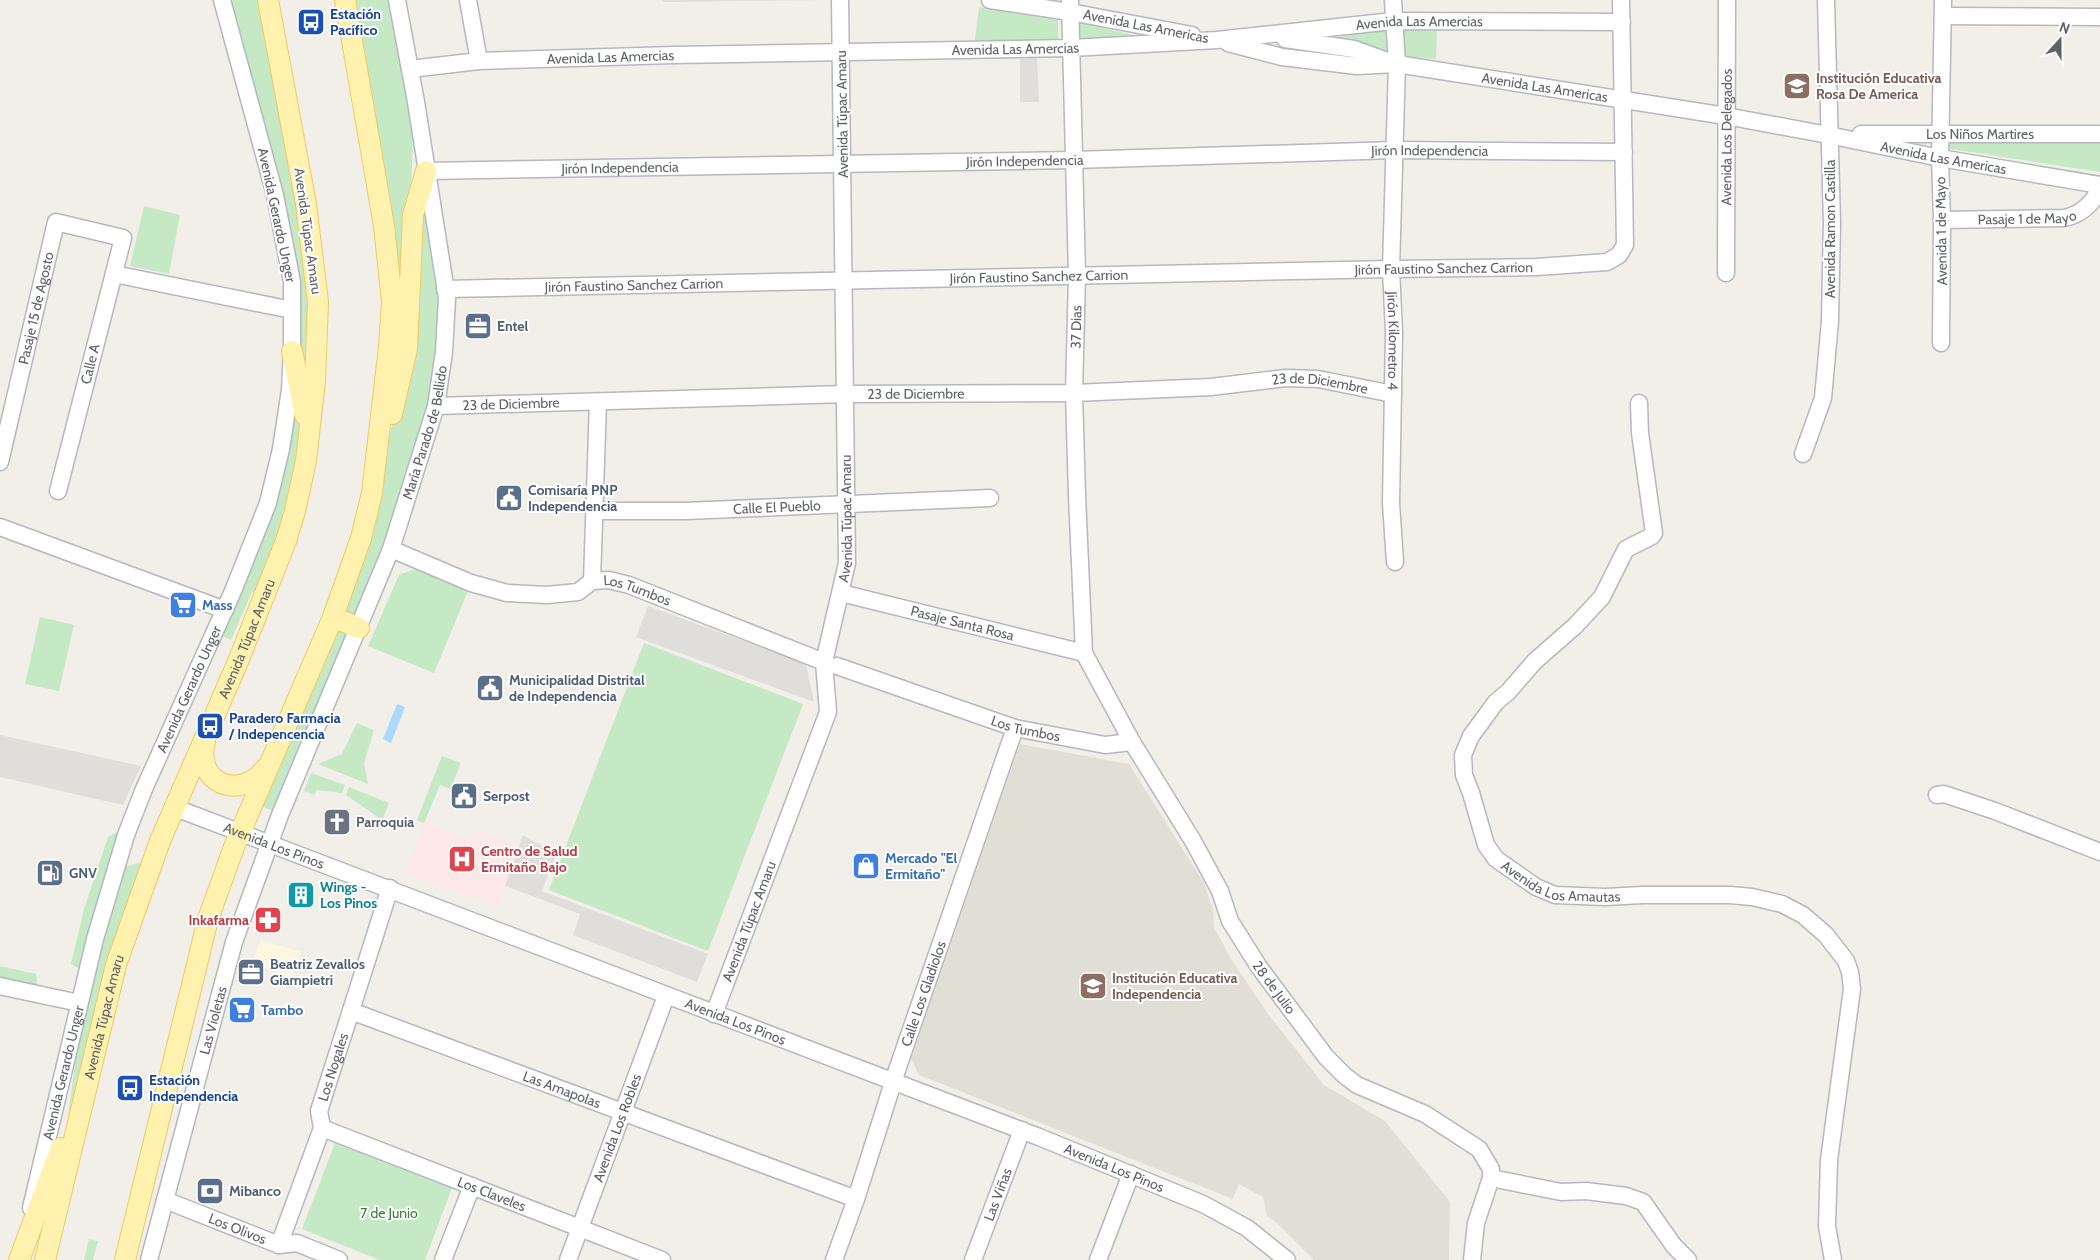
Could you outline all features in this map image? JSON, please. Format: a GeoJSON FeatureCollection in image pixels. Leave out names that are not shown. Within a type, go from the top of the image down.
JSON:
{"type":"FeatureCollection","features":[{"type":"Feature","properties":{"kind":"main road","name":"Avenida Túpac Amaru"},"geometry":{"type":"LineString","coordinates":[[45,1260],[116,965],[174,807],[210,726],[286,541],[296,511],[310,436],[315,381],[318,302],[306,204],[268,0]]}},
{"type":"Feature","properties":{"kind":"main road"},"geometry":{"type":"LineString","coordinates":[[345,0],[384,226],[392,300],[389,347],[372,494]]}},
{"type":"Feature","properties":{"kind":"main road"},"geometry":{"type":"LineString","coordinates":[[125,1260],[208,919],[240,832],[333,617],[361,538],[407,349],[414,215],[426,171]]}},
{"type":"Feature","properties":{"kind":"main road"},"geometry":{"type":"LineString","coordinates":[[292,351],[310,436]]}},
{"type":"Feature","properties":{"kind":"main road"},"geometry":{"type":"LineString","coordinates":[[333,617],[359,628]]}},
{"type":"Feature","properties":{"kind":"main road"},"geometry":{"type":"LineString","coordinates":[[210,726],[204,746],[204,759],[212,776],[220,782],[234,786],[248,784],[259,777],[270,762]]}},
{"type":"Feature","properties":{"kind":"main road"},"geometry":{"type":"LineString","coordinates":[[19,1260],[92,1064]]}},
{"type":"Feature","properties":{"kind":"street","name":"Avenida Gerardo Unger"},"geometry":{"type":"LineString","coordinates":[[19,1260],[95,939],[126,835],[144,789],[225,610],[269,496],[288,400],[292,351],[292,282],[275,195],[222,0]]}},
{"type":"Feature","properties":{"kind":"street","name":"María Parado de Bellido"},"geometry":{"type":"LineString","coordinates":[[270,843],[391,549],[436,406],[444,352],[445,289],[410,69],[397,0]]}},
{"type":"Feature","properties":{"kind":"street"},"geometry":{"type":"LineString","coordinates":[[468,0],[479,61]]}},
{"type":"Feature","properties":{"kind":"street","name":"Avenida Túpac Amaru"},"geometry":{"type":"LineString","coordinates":[[714,1014],[828,712],[831,664],[847,563],[848,504],[840,0]]}},
{"type":"Feature","properties":{"kind":"street","name":"Avenida Las Americas"},"geometry":{"type":"LineString","coordinates":[[990,0],[1070,6],[1282,57],[1357,66],[1397,64],[1726,116],[2100,187]]}},
{"type":"Feature","properties":{"kind":"street","name":"Jirón Kilometro 4"},"geometry":{"type":"LineString","coordinates":[[1393,0],[1397,64],[1391,269],[1394,332],[1391,503],[1395,562]]}},
{"type":"Feature","properties":{"kind":"street"},"geometry":{"type":"LineString","coordinates":[[1621,0],[1624,152]]}},
{"type":"Feature","properties":{"kind":"street","name":"Avenida Los Delegados"},"geometry":{"type":"LineString","coordinates":[[1726,273],[1727,0]]}},
{"type":"Feature","properties":{"kind":"street","name":"Avenida Ramon Castilla"},"geometry":{"type":"LineString","coordinates":[[1803,454],[1814,428],[1823,398],[1830,321],[1832,223],[1828,135],[1826,0]]}},
{"type":"Feature","properties":{"kind":"street","name":"37 Dias"},"geometry":{"type":"LineString","coordinates":[[1070,6],[1077,275],[1074,393],[1084,653]]}},
{"type":"Feature","properties":{"kind":"street"},"geometry":{"type":"LineString","coordinates":[[1943,8],[2100,17]]}},
{"type":"Feature","properties":{"kind":"street","name":"Avenida 1 de Mayo"},"geometry":{"type":"LineString","coordinates":[[1942,343],[1940,134],[1943,8]]}},
{"type":"Feature","properties":{"kind":"street","name":"Avenida Las Amercias"},"geometry":{"type":"LineString","coordinates":[[410,69],[479,61],[674,55],[1071,48],[1217,40],[1393,21],[1622,22]]}},
{"type":"Feature","properties":{"kind":"street","name":"Los Niños Martires"},"geometry":{"type":"LineString","coordinates":[[1828,135],[2100,134]]}},
{"type":"Feature","properties":{"kind":"street","name":"Jirón Independencia"},"geometry":{"type":"LineString","coordinates":[[426,171],[1074,160],[1395,150],[1624,152]]}},
{"type":"Feature","properties":{"kind":"street","name":"Jirón Faustino Sanchez Carrion"},"geometry":{"type":"LineString","coordinates":[[445,289],[1537,267],[1608,262],[1619,255],[1625,245],[1624,152]]}},
{"type":"Feature","properties":{"kind":"street","name":"Pasaje 1 de Mayo"},"geometry":{"type":"LineString","coordinates":[[1942,220],[2064,218],[2078,214],[2083,210],[2100,187]]}},
{"type":"Feature","properties":{"kind":"street","name":"Pasaje 15 de Agosto"},"geometry":{"type":"LineString","coordinates":[[0,462],[56,222],[123,238]]}},
{"type":"Feature","properties":{"kind":"street","name":"Calle A"},"geometry":{"type":"LineString","coordinates":[[58,490],[123,238]]}},
{"type":"Feature","properties":{"kind":"street"},"geometry":{"type":"LineString","coordinates":[[114,274],[292,310]]}},
{"type":"Feature","properties":{"kind":"street","name":"23 de Diciembre"},"geometry":{"type":"LineString","coordinates":[[436,406],[846,394],[1074,393],[1211,387],[1286,378],[1318,379],[1394,394]]}},
{"type":"Feature","properties":{"kind":"street"},"geometry":{"type":"LineString","coordinates":[[592,581],[598,402]]}},
{"type":"Feature","properties":{"kind":"street","name":"Avenida Los Amautas"},"geometry":{"type":"LineString","coordinates":[[1639,403],[1640,433],[1654,533],[1652,536],[1626,549],[1602,597],[1575,626],[1535,661],[1492,707],[1465,746],[1463,755],[1464,776],[1472,793],[1486,845],[1496,859],[1536,886],[1555,896],[1580,898],[1686,894],[1735,895],[1764,899],[1782,904],[1803,915],[1819,928],[1840,952],[1850,972],[1852,989],[1829,1160],[1827,1226],[1834,1260]]}},
{"type":"Feature","properties":{"kind":"street","name":"Calle El Pueblo"},"geometry":{"type":"LineString","coordinates":[[594,511],[685,511],[990,498]]}},
{"type":"Feature","properties":{"kind":"street"},"geometry":{"type":"LineString","coordinates":[[0,527],[225,610]]}},
{"type":"Feature","properties":{"kind":"street","name":"Los Tumbos"},"geometry":{"type":"LineString","coordinates":[[391,549],[471,583],[508,593],[546,595],[578,592],[592,581],[609,580],[629,585],[831,664],[1015,728],[1105,745],[1132,742]]}},
{"type":"Feature","properties":{"kind":"street","name":"Pasaje Santa Rosa"},"geometry":{"type":"LineString","coordinates":[[841,592],[1084,653]]}},
{"type":"Feature","properties":{"kind":"street","name":"28 de Julio"},"geometry":{"type":"LineString","coordinates":[[1084,653],[1132,742],[1193,842],[1220,891],[1230,921],[1259,967],[1326,1056],[1344,1075],[1357,1085],[1425,1114],[1479,1149],[1491,1169],[1491,1178]]}},
{"type":"Feature","properties":{"kind":"street","name":"Calle Los Gladiolos"},"geometry":{"type":"LineString","coordinates":[[834,1260],[1015,728]]}},
{"type":"Feature","properties":{"kind":"street"},"geometry":{"type":"LineString","coordinates":[[1937,795],[1944,794],[1995,811],[2100,852]]}},
{"type":"Feature","properties":{"kind":"street","name":"Avenida Los Pinos"},"geometry":{"type":"LineString","coordinates":[[174,807],[1022,1130],[1131,1174],[1203,1204],[1247,1228],[1287,1260]]}},
{"type":"Feature","properties":{"kind":"street","name":"Las Violetas"},"geometry":{"type":"LineString","coordinates":[[149,1260],[234,942],[270,843]]}},
{"type":"Feature","properties":{"kind":"street","name":"Los Nogales"},"geometry":{"type":"LineString","coordinates":[[279,1245],[322,1128],[319,1111],[390,888]]}},
{"type":"Feature","properties":{"kind":"street"},"geometry":{"type":"LineString","coordinates":[[0,986],[80,1003]]}},
{"type":"Feature","properties":{"kind":"street","name":"Avenida Los Robles"},"geometry":{"type":"LineString","coordinates":[[568,1260],[666,996]]}},
{"type":"Feature","properties":{"kind":"street","name":"Las Amapolas"},"geometry":{"type":"LineString","coordinates":[[351,1011],[856,1199]]}},
{"type":"Feature","properties":{"kind":"street","name":"Los Claveles"},"geometry":{"type":"LineString","coordinates":[[322,1128],[662,1260]]}},
{"type":"Feature","properties":{"kind":"street","name":"Las Viñas"},"geometry":{"type":"LineString","coordinates":[[973,1260],[1022,1130]]}},
{"type":"Feature","properties":{"kind":"street"},"geometry":{"type":"LineString","coordinates":[[1098,1260],[1131,1174]]}},
{"type":"Feature","properties":{"kind":"street"},"geometry":{"type":"LineString","coordinates":[[1472,1260],[1476,1223],[1491,1178],[1561,1192],[1586,1191],[1626,1196],[1643,1202],[1674,1246],[1688,1260]]}},
{"type":"Feature","properties":{"kind":"street"},"geometry":{"type":"LineString","coordinates":[[443,1260],[472,1186]]}},
{"type":"Feature","properties":{"kind":"street","name":"Los Olivos"},"geometry":{"type":"LineString","coordinates":[[165,1200],[279,1245],[296,1243],[339,1260]]}},
{"type":"Feature","properties":{"kind":"shaded area"},"geometry":{"type":"Polygon","coordinates":[[[662,0],[829,0],[662,2],[662,0]]]}},
{"type":"Feature","properties":{"kind":"shaded area"},"geometry":{"type":"Polygon","coordinates":[[[1037,58],[1039,102],[1020,102],[1020,59],[1037,58]]]}},
{"type":"Feature","properties":{"kind":"shaded area"},"geometry":{"type":"Polygon","coordinates":[[[648,606],[806,664],[814,702],[636,637],[648,606]]]}},
{"type":"Feature","properties":{"kind":"shaded area"},"geometry":{"type":"Polygon","coordinates":[[[0,735],[141,766],[123,805],[0,777],[0,735]]]}},
{"type":"Feature","properties":{"kind":"shaded area","name":"Institución Educativa Independencia"},"geometry":{"type":"Polygon","coordinates":[[[1020,744],[1129,764],[1204,883],[1213,910],[1214,927],[1231,959],[1268,1014],[1324,1085],[1385,1121],[1450,1202],[1449,1260],[1314,1260],[1277,1223],[1267,1216],[1263,1197],[1239,1184],[1233,1199],[919,1075],[911,1059],[1020,744]]]}},
{"type":"Feature","properties":{"kind":"shaded area","name":"Centro de Salud Ermitaño Bajo"},"geometry":{"type":"Polygon","coordinates":[[[424,823],[473,840],[477,830],[519,846],[497,906],[405,873],[424,823]]]}},
{"type":"Feature","properties":{"kind":"shaded area"},"geometry":{"type":"Polygon","coordinates":[[[523,835],[556,854],[542,891],[708,954],[697,982],[573,935],[580,914],[505,886],[523,835]]]}},
{"type":"Feature","properties":{"kind":"shaded area"},"geometry":{"type":"Polygon","coordinates":[[[261,940],[301,952],[293,978],[252,963],[261,940]]]}},
{"type":"Feature","properties":{"kind":"green space"},"geometry":{"type":"Polygon","coordinates":[[[226,0],[265,0],[316,302],[308,415],[296,351],[294,282],[226,0]]]}},
{"type":"Feature","properties":{"kind":"green space"},"geometry":{"type":"Polygon","coordinates":[[[348,0],[394,0],[414,104],[408,286],[402,353],[348,0]]]}},
{"type":"Feature","properties":{"kind":"green space"},"geometry":{"type":"Polygon","coordinates":[[[979,7],[1058,20],[1058,45],[974,48],[979,7]]]}},
{"type":"Feature","properties":{"kind":"green space"},"geometry":{"type":"Polygon","coordinates":[[[1076,22],[1138,36],[1075,46],[1076,22]]]}},
{"type":"Feature","properties":{"kind":"green space"},"geometry":{"type":"Polygon","coordinates":[[[1437,27],[1436,59],[1398,56],[1398,30],[1437,27]]]}},
{"type":"Feature","properties":{"kind":"green space"},"geometry":{"type":"Polygon","coordinates":[[[1387,28],[1389,55],[1334,38],[1387,28]]]}},
{"type":"Feature","properties":{"kind":"green space"},"geometry":{"type":"Polygon","coordinates":[[[1945,136],[2100,136],[2100,172],[1945,148],[1945,136]]]}},
{"type":"Feature","properties":{"kind":"green space"},"geometry":{"type":"Polygon","coordinates":[[[420,143],[443,290],[434,406],[357,620],[342,615],[399,400],[409,350],[420,143]]]}},
{"type":"Feature","properties":{"kind":"green space"},"geometry":{"type":"Polygon","coordinates":[[[144,206],[180,215],[169,274],[130,266],[144,206]]]}},
{"type":"Feature","properties":{"kind":"green space"},"geometry":{"type":"Polygon","coordinates":[[[292,393],[308,437],[262,595],[252,592],[231,640],[218,634],[229,606],[292,393]]]}},
{"type":"Feature","properties":{"kind":"green space"},"geometry":{"type":"Polygon","coordinates":[[[415,569],[468,591],[434,673],[368,646],[399,575],[415,569]]]}},
{"type":"Feature","properties":{"kind":"green space"},"geometry":{"type":"Polygon","coordinates":[[[40,617],[74,625],[59,691],[25,684],[40,617]]]}},
{"type":"Feature","properties":{"kind":"green space"},"geometry":{"type":"Polygon","coordinates":[[[337,627],[350,633],[278,813],[256,804],[337,627]]]}},
{"type":"Feature","properties":{"kind":"green space"},"geometry":{"type":"Polygon","coordinates":[[[644,643],[803,704],[708,951],[549,890],[644,643]]]}},
{"type":"Feature","properties":{"kind":"green space"},"geometry":{"type":"Polygon","coordinates":[[[357,723],[374,730],[364,763],[368,784],[318,764],[342,754],[357,723]]]}},
{"type":"Feature","properties":{"kind":"green space"},"geometry":{"type":"Polygon","coordinates":[[[442,756],[461,763],[450,789],[440,785],[424,823],[417,820],[442,756]]]}},
{"type":"Feature","properties":{"kind":"green space"},"geometry":{"type":"Polygon","coordinates":[[[311,773],[345,785],[342,793],[317,790],[314,795],[304,791],[311,773]]]}},
{"type":"Feature","properties":{"kind":"green space"},"geometry":{"type":"Polygon","coordinates":[[[349,787],[389,803],[382,820],[346,795],[349,787]]]}},
{"type":"Feature","properties":{"kind":"green space"},"geometry":{"type":"Polygon","coordinates":[[[127,826],[85,972],[71,964],[84,909],[108,837],[127,826]]]}},
{"type":"Feature","properties":{"kind":"green space"},"geometry":{"type":"Polygon","coordinates":[[[147,861],[111,966],[68,1117],[83,1004],[119,863],[128,866],[147,861]]]}},
{"type":"Feature","properties":{"kind":"green space"},"geometry":{"type":"Polygon","coordinates":[[[0,966],[36,974],[38,992],[0,983],[0,966]]]}},
{"type":"Feature","properties":{"kind":"green space","name":"7 de Junio"},"geometry":{"type":"Polygon","coordinates":[[[335,1143],[452,1188],[425,1260],[380,1260],[302,1229],[335,1143]]]}},
{"type":"Feature","properties":{"kind":"green space"},"geometry":{"type":"Polygon","coordinates":[[[89,1239],[98,1241],[93,1260],[84,1260],[89,1239]]]}},
{"type":"Feature","properties":{"kind":"water"},"geometry":{"type":"Polygon","coordinates":[[[397,704],[405,707],[391,743],[383,739],[397,704]]]}},
{"type":"Feature","properties":{"kind":"place","name":"Estación Pacífico"},"geometry":{"type":"Point","coordinates":[311,22]}},
{"type":"Feature","properties":{"kind":"place","name":"Institución Educativa Rosa De America"},"geometry":{"type":"Point","coordinates":[1797,86]}},
{"type":"Feature","properties":{"kind":"place","name":"Entel"},"geometry":{"type":"Point","coordinates":[478,326]}},
{"type":"Feature","properties":{"kind":"place","name":"Comisaría PNP Independencia"},"geometry":{"type":"Point","coordinates":[509,498]}},
{"type":"Feature","properties":{"kind":"place","name":"Mass"},"geometry":{"type":"Point","coordinates":[183,605]}},
{"type":"Feature","properties":{"kind":"place","name":"Municipalidad Distrital de Independencia"},"geometry":{"type":"Point","coordinates":[490,688]}},
{"type":"Feature","properties":{"kind":"place","name":"Paradero Farmacia / Indepencencia"},"geometry":{"type":"Point","coordinates":[210,726]}},
{"type":"Feature","properties":{"kind":"place","name":"Serpost"},"geometry":{"type":"Point","coordinates":[464,796]}},
{"type":"Feature","properties":{"kind":"place","name":"Parroquia"},"geometry":{"type":"Point","coordinates":[337,822]}},
{"type":"Feature","properties":{"kind":"place","name":"Centro de Salud Ermitaño Bajo"},"geometry":{"type":"Point","coordinates":[462,859]}},
{"type":"Feature","properties":{"kind":"place","name":"Mercado \"El Ermitaño\""},"geometry":{"type":"Point","coordinates":[866,866]}},
{"type":"Feature","properties":{"kind":"place","name":"GNV"},"geometry":{"type":"Point","coordinates":[50,873]}},
{"type":"Feature","properties":{"kind":"place","name":"Wings - Los Pinos"},"geometry":{"type":"Point","coordinates":[301,895]}},
{"type":"Feature","properties":{"kind":"place","name":"Inkafarma"},"geometry":{"type":"Point","coordinates":[268,920]}},
{"type":"Feature","properties":{"kind":"place","name":"Beatriz Zevallos Giampietri"},"geometry":{"type":"Point","coordinates":[251,972]}},
{"type":"Feature","properties":{"kind":"place","name":"Institución Educativa Independencia"},"geometry":{"type":"Point","coordinates":[1093,986]}},
{"type":"Feature","properties":{"kind":"place","name":"Tambo"},"geometry":{"type":"Point","coordinates":[242,1010]}},
{"type":"Feature","properties":{"kind":"place","name":"Estación Independencia"},"geometry":{"type":"Point","coordinates":[130,1088]}},
{"type":"Feature","properties":{"kind":"place","name":"Mibanco"},"geometry":{"type":"Point","coordinates":[210,1191]}}]}
